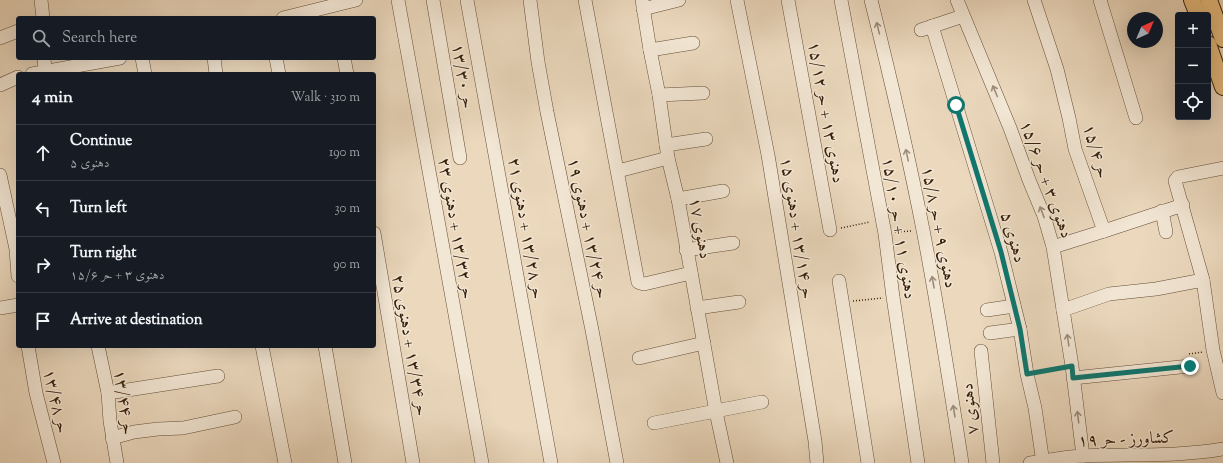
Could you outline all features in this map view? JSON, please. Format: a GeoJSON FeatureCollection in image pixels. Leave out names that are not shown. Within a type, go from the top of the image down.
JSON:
{"type":"FeatureCollection","features":[{"type":"Feature","properties":{"kind":"main road"},"geometry":{"type":"LineString","coordinates":[[1192,0],[1197,12]]}},
{"type":"Feature","properties":{"kind":"main road"},"geometry":{"type":"LineString","coordinates":[[1209,0],[1220,21],[1223,39]]}},
{"type":"Feature","properties":{"kind":"main road"},"geometry":{"type":"LineString","coordinates":[[1209,48],[1223,87]]}},
{"type":"Feature","properties":{"kind":"street"},"geometry":{"type":"LineString","coordinates":[[41,0],[43,16]]}},
{"type":"Feature","properties":{"kind":"street"},"geometry":{"type":"LineString","coordinates":[[301,16],[336,12],[356,0]]}},
{"type":"Feature","properties":{"kind":"street","name":"حر ۱۳/۳۲ + دهنوی ۲۳"},"geometry":{"type":"LineString","coordinates":[[398,0],[482,463]]}},
{"type":"Feature","properties":{"kind":"street","name":"حر ۱۳/۳۰"},"geometry":{"type":"LineString","coordinates":[[433,0],[460,158]]}},
{"type":"Feature","properties":{"kind":"street","name":"حر ۱۳/۲۸ + دهنوی ۲۱"},"geometry":{"type":"LineString","coordinates":[[467,0],[551,463]]}},
{"type":"Feature","properties":{"kind":"street","name":"حر ۱۳/۲۴ + دهنوی ۱۹"},"geometry":{"type":"LineString","coordinates":[[530,0],[538,62],[547,112],[592,330],[617,463]]}},
{"type":"Feature","properties":{"kind":"street"},"geometry":{"type":"LineString","coordinates":[[585,0],[638,282],[640,284],[644,284],[691,273]]}},
{"type":"Feature","properties":{"kind":"street"},"geometry":{"type":"LineString","coordinates":[[643,4],[679,0]]}},
{"type":"Feature","properties":{"kind":"street","name":"حر ۱۳/۱۴ + دهنوی ۱۵"},"geometry":{"type":"LineString","coordinates":[[737,0],[768,155],[815,441],[817,463]]}},
{"type":"Feature","properties":{"kind":"street","name":"دهنوی ۱۳ + حر ۱۵/۱۲"},"geometry":{"type":"LineString","coordinates":[[788,0],[830,230]]}},
{"type":"Feature","properties":{"kind":"street","name":"دهنوی ۱۱ + حر ۱۵/۱۰"},"geometry":{"type":"LineString","coordinates":[[841,0],[882,220],[918,463]]}},
{"type":"Feature","properties":{"kind":"street","name":"دهنوی ۹ + حر ۱۵/۸"},"geometry":{"type":"LineString","coordinates":[[871,0],[888,66],[923,229],[943,340],[962,463]]}},
{"type":"Feature","properties":{"kind":"street","name":"دهنوی ۳ + حر ۱۵/۶"},"geometry":{"type":"LineString","coordinates":[[957,0],[1010,128],[1044,216],[1052,247],[1063,310],[1073,372],[1083,456]]}},
{"type":"Feature","properties":{"kind":"street","name":"حر ۱۵/۴"},"geometry":{"type":"LineString","coordinates":[[1034,0],[1057,69],[1075,149],[1104,231]]}},
{"type":"Feature","properties":{"kind":"street"},"geometry":{"type":"LineString","coordinates":[[1100,0],[1136,118]]}},
{"type":"Feature","properties":{"kind":"street","name":"دهنوی ۱۷"},"geometry":{"type":"LineString","coordinates":[[643,4],[659,95],[668,158],[678,199],[716,412],[727,463]]}},
{"type":"Feature","properties":{"kind":"street","name":"دهنوی ۵"},"geometry":{"type":"LineString","coordinates":[[963,16],[927,28],[1001,252],[1020,329],[1027,374],[1035,408],[1043,462]]}},
{"type":"Feature","properties":{"kind":"street"},"geometry":{"type":"LineString","coordinates":[[0,38],[16,32]]}},
{"type":"Feature","properties":{"kind":"street"},"geometry":{"type":"LineString","coordinates":[[650,50],[693,43]]}},
{"type":"Feature","properties":{"kind":"street"},"geometry":{"type":"LineString","coordinates":[[44,60],[45,72],[109,60]]}},
{"type":"Feature","properties":{"kind":"street"},"geometry":{"type":"LineString","coordinates":[[142,60],[145,72]]}},
{"type":"Feature","properties":{"kind":"street"},"geometry":{"type":"LineString","coordinates":[[214,60],[216,72]]}},
{"type":"Feature","properties":{"kind":"street"},"geometry":{"type":"LineString","coordinates":[[276,60],[279,72]]}},
{"type":"Feature","properties":{"kind":"street"},"geometry":{"type":"LineString","coordinates":[[344,60],[347,72]]}},
{"type":"Feature","properties":{"kind":"street"},"geometry":{"type":"LineString","coordinates":[[0,85],[16,78]]}},
{"type":"Feature","properties":{"kind":"street"},"geometry":{"type":"LineString","coordinates":[[659,95],[702,93]]}},
{"type":"Feature","properties":{"kind":"street"},"geometry":{"type":"LineString","coordinates":[[666,145],[706,140]]}},
{"type":"Feature","properties":{"kind":"street"},"geometry":{"type":"LineString","coordinates":[[618,171],[668,158]]}},
{"type":"Feature","properties":{"kind":"street"},"geometry":{"type":"LineString","coordinates":[[1223,168],[1178,177],[1175,181],[1203,280],[1213,350],[1223,393]]}},
{"type":"Feature","properties":{"kind":"street"},"geometry":{"type":"LineString","coordinates":[[0,175],[16,250]]}},
{"type":"Feature","properties":{"kind":"street"},"geometry":{"type":"LineString","coordinates":[[678,199],[723,191]]}},
{"type":"Feature","properties":{"kind":"street"},"geometry":{"type":"LineString","coordinates":[[1052,247],[1183,205]]}},
{"type":"Feature","properties":{"kind":"street"},"geometry":{"type":"LineString","coordinates":[[1162,211],[1166,232]]}},
{"type":"Feature","properties":{"kind":"street"},"geometry":{"type":"LineString","coordinates":[[686,250],[733,243]]}},
{"type":"Feature","properties":{"kind":"street","name":"حر ۱۳/۳۴ + دهنوی ۲۵"},"geometry":{"type":"LineString","coordinates":[[376,245],[413,463]]}},
{"type":"Feature","properties":{"kind":"street"},"geometry":{"type":"LineString","coordinates":[[1063,310],[1109,294],[1156,289],[1203,280]]}},
{"type":"Feature","properties":{"kind":"street"},"geometry":{"type":"LineString","coordinates":[[839,281],[868,463]]}},
{"type":"Feature","properties":{"kind":"street"},"geometry":{"type":"LineString","coordinates":[[697,308],[740,302]]}},
{"type":"Feature","properties":{"kind":"street"},"geometry":{"type":"LineString","coordinates":[[0,308],[16,305]]}},
{"type":"Feature","properties":{"kind":"street"},"geometry":{"type":"LineString","coordinates":[[987,310],[1014,306]]}},
{"type":"Feature","properties":{"kind":"street"},"geometry":{"type":"LineString","coordinates":[[990,333],[1020,329]]}},
{"type":"Feature","properties":{"kind":"street"},"geometry":{"type":"LineString","coordinates":[[639,358],[704,343]]}},
{"type":"Feature","properties":{"kind":"street","name":"حر ۱۳/۴۸"},"geometry":{"type":"LineString","coordinates":[[28,348],[36,393],[54,463]]}},
{"type":"Feature","properties":{"kind":"street","name":"حر ۱۳/۴۴"},"geometry":{"type":"LineString","coordinates":[[98,348],[108,392],[112,438],[117,463]]}},
{"type":"Feature","properties":{"kind":"street"},"geometry":{"type":"LineString","coordinates":[[262,348],[285,463]]}},
{"type":"Feature","properties":{"kind":"street"},"geometry":{"type":"LineString","coordinates":[[325,348],[344,463]]}},
{"type":"Feature","properties":{"kind":"street","name":"دهنوی ۷"},"geometry":{"type":"LineString","coordinates":[[981,351],[993,463]]}},
{"type":"Feature","properties":{"kind":"street"},"geometry":{"type":"LineString","coordinates":[[1073,372],[1190,366]]}},
{"type":"Feature","properties":{"kind":"street"},"geometry":{"type":"LineString","coordinates":[[108,392],[218,376]]}},
{"type":"Feature","properties":{"kind":"street"},"geometry":{"type":"LineString","coordinates":[[654,423],[762,402]]}},
{"type":"Feature","properties":{"kind":"street"},"geometry":{"type":"LineString","coordinates":[[112,438],[134,432],[183,428],[236,417]]}},
{"type":"Feature","properties":{"kind":"street","name":"کشاورز - حر ۱۹"},"geometry":{"type":"LineString","coordinates":[[1030,463],[1083,456],[1175,459],[1223,449]]}},
{"type":"Feature","properties":{"kind":"path"},"geometry":{"type":"LineString","coordinates":[[830,230],[882,220]]}},
{"type":"Feature","properties":{"kind":"path"},"geometry":{"type":"LineString","coordinates":[[884,234],[923,229]]}},
{"type":"Feature","properties":{"kind":"path"},"geometry":{"type":"LineString","coordinates":[[842,302],[893,297]]}},
{"type":"Feature","properties":{"kind":"path"},"geometry":{"type":"LineString","coordinates":[[1190,366],[1187,355],[1213,350]]}},
{"type":"Feature","properties":{"kind":"path"},"geometry":{"type":"LineString","coordinates":[[1027,374],[1073,372]]}},
{"type":"Feature","properties":{"kind":"route"},"geometry":{"type":"LineString","coordinates":[[956,105],[1001,252],[1020,329],[1027,374],[1072,366],[1073,378],[1190,366]]}}]}
